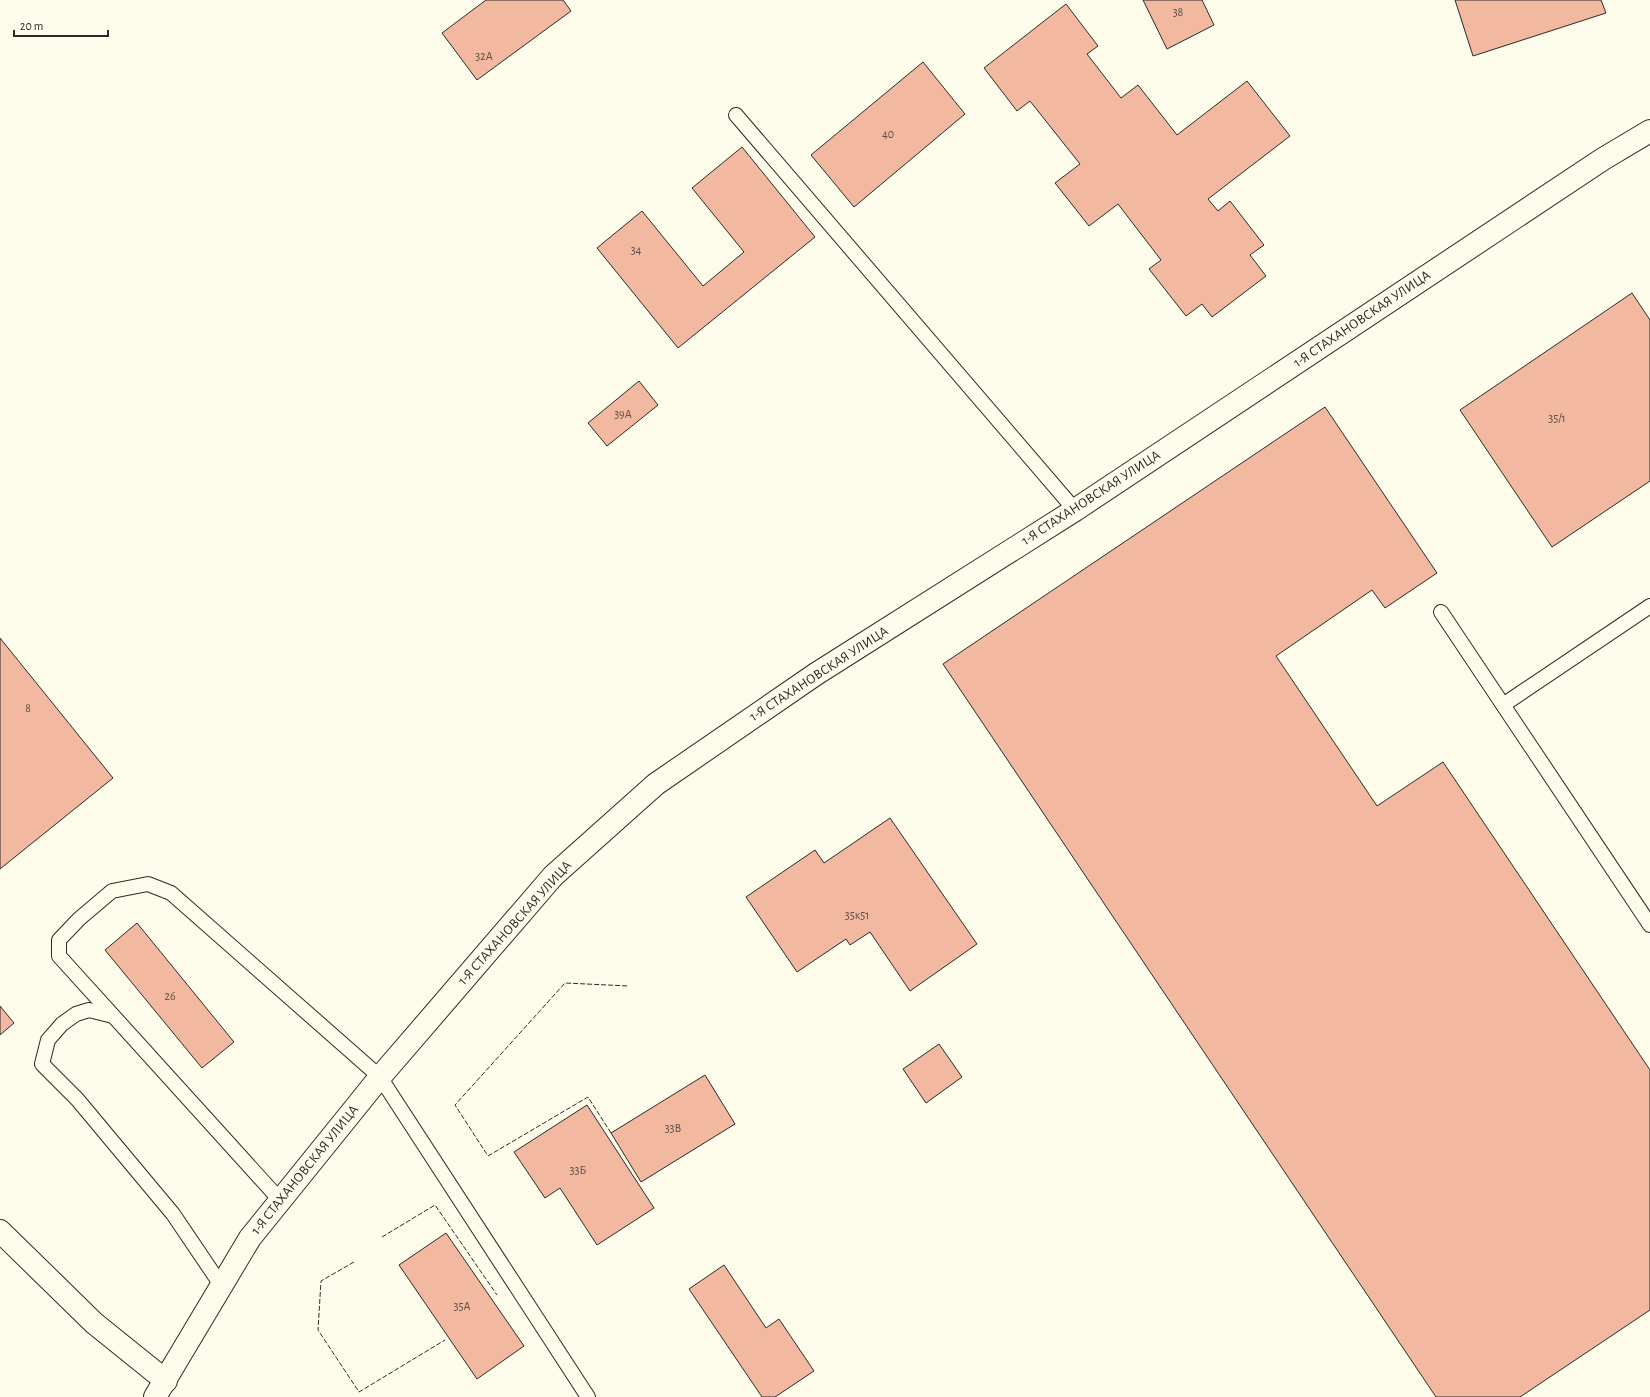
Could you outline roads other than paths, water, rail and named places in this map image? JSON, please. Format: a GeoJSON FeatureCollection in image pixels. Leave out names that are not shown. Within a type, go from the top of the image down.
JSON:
{"type":"FeatureCollection","features":[{"type":"Feature","properties":{"kind":"main road","name":"1-Я СТАХАНОВСКАЯ УЛИЦА"},"geometry":{"type":"LineString","coordinates":[[160,1389],[250,1238],[380,1077],[553,876],[656,784],[816,674],[1075,510],[1603,159],[1650,131]]}},
{"type":"Feature","properties":{"kind":"main road"},"geometry":{"type":"LineString","coordinates":[[0,1231],[160,1389]]}},
{"type":"Feature","properties":{"kind":"lane"},"geometry":{"type":"LineString","coordinates":[[736,115],[1075,510]]}},
{"type":"Feature","properties":{"kind":"lane"},"geometry":{"type":"LineString","coordinates":[[1441,612],[1650,924]]}},
{"type":"Feature","properties":{"kind":"lane"},"geometry":{"type":"LineString","coordinates":[[1503,705],[1648,613]]}},
{"type":"Feature","properties":{"kind":"lane"},"geometry":{"type":"LineString","coordinates":[[280,1200],[59,956],[59,940],[79,919],[112,891],[148,884],[171,893],[380,1077],[588,1397]]}},
{"type":"Feature","properties":{"kind":"lane"},"geometry":{"type":"LineString","coordinates":[[113,1016],[89,1010],[76,1014],[62,1024],[48,1040],[42,1064],[77,1099],[168,1208],[221,1285]]}}]}
